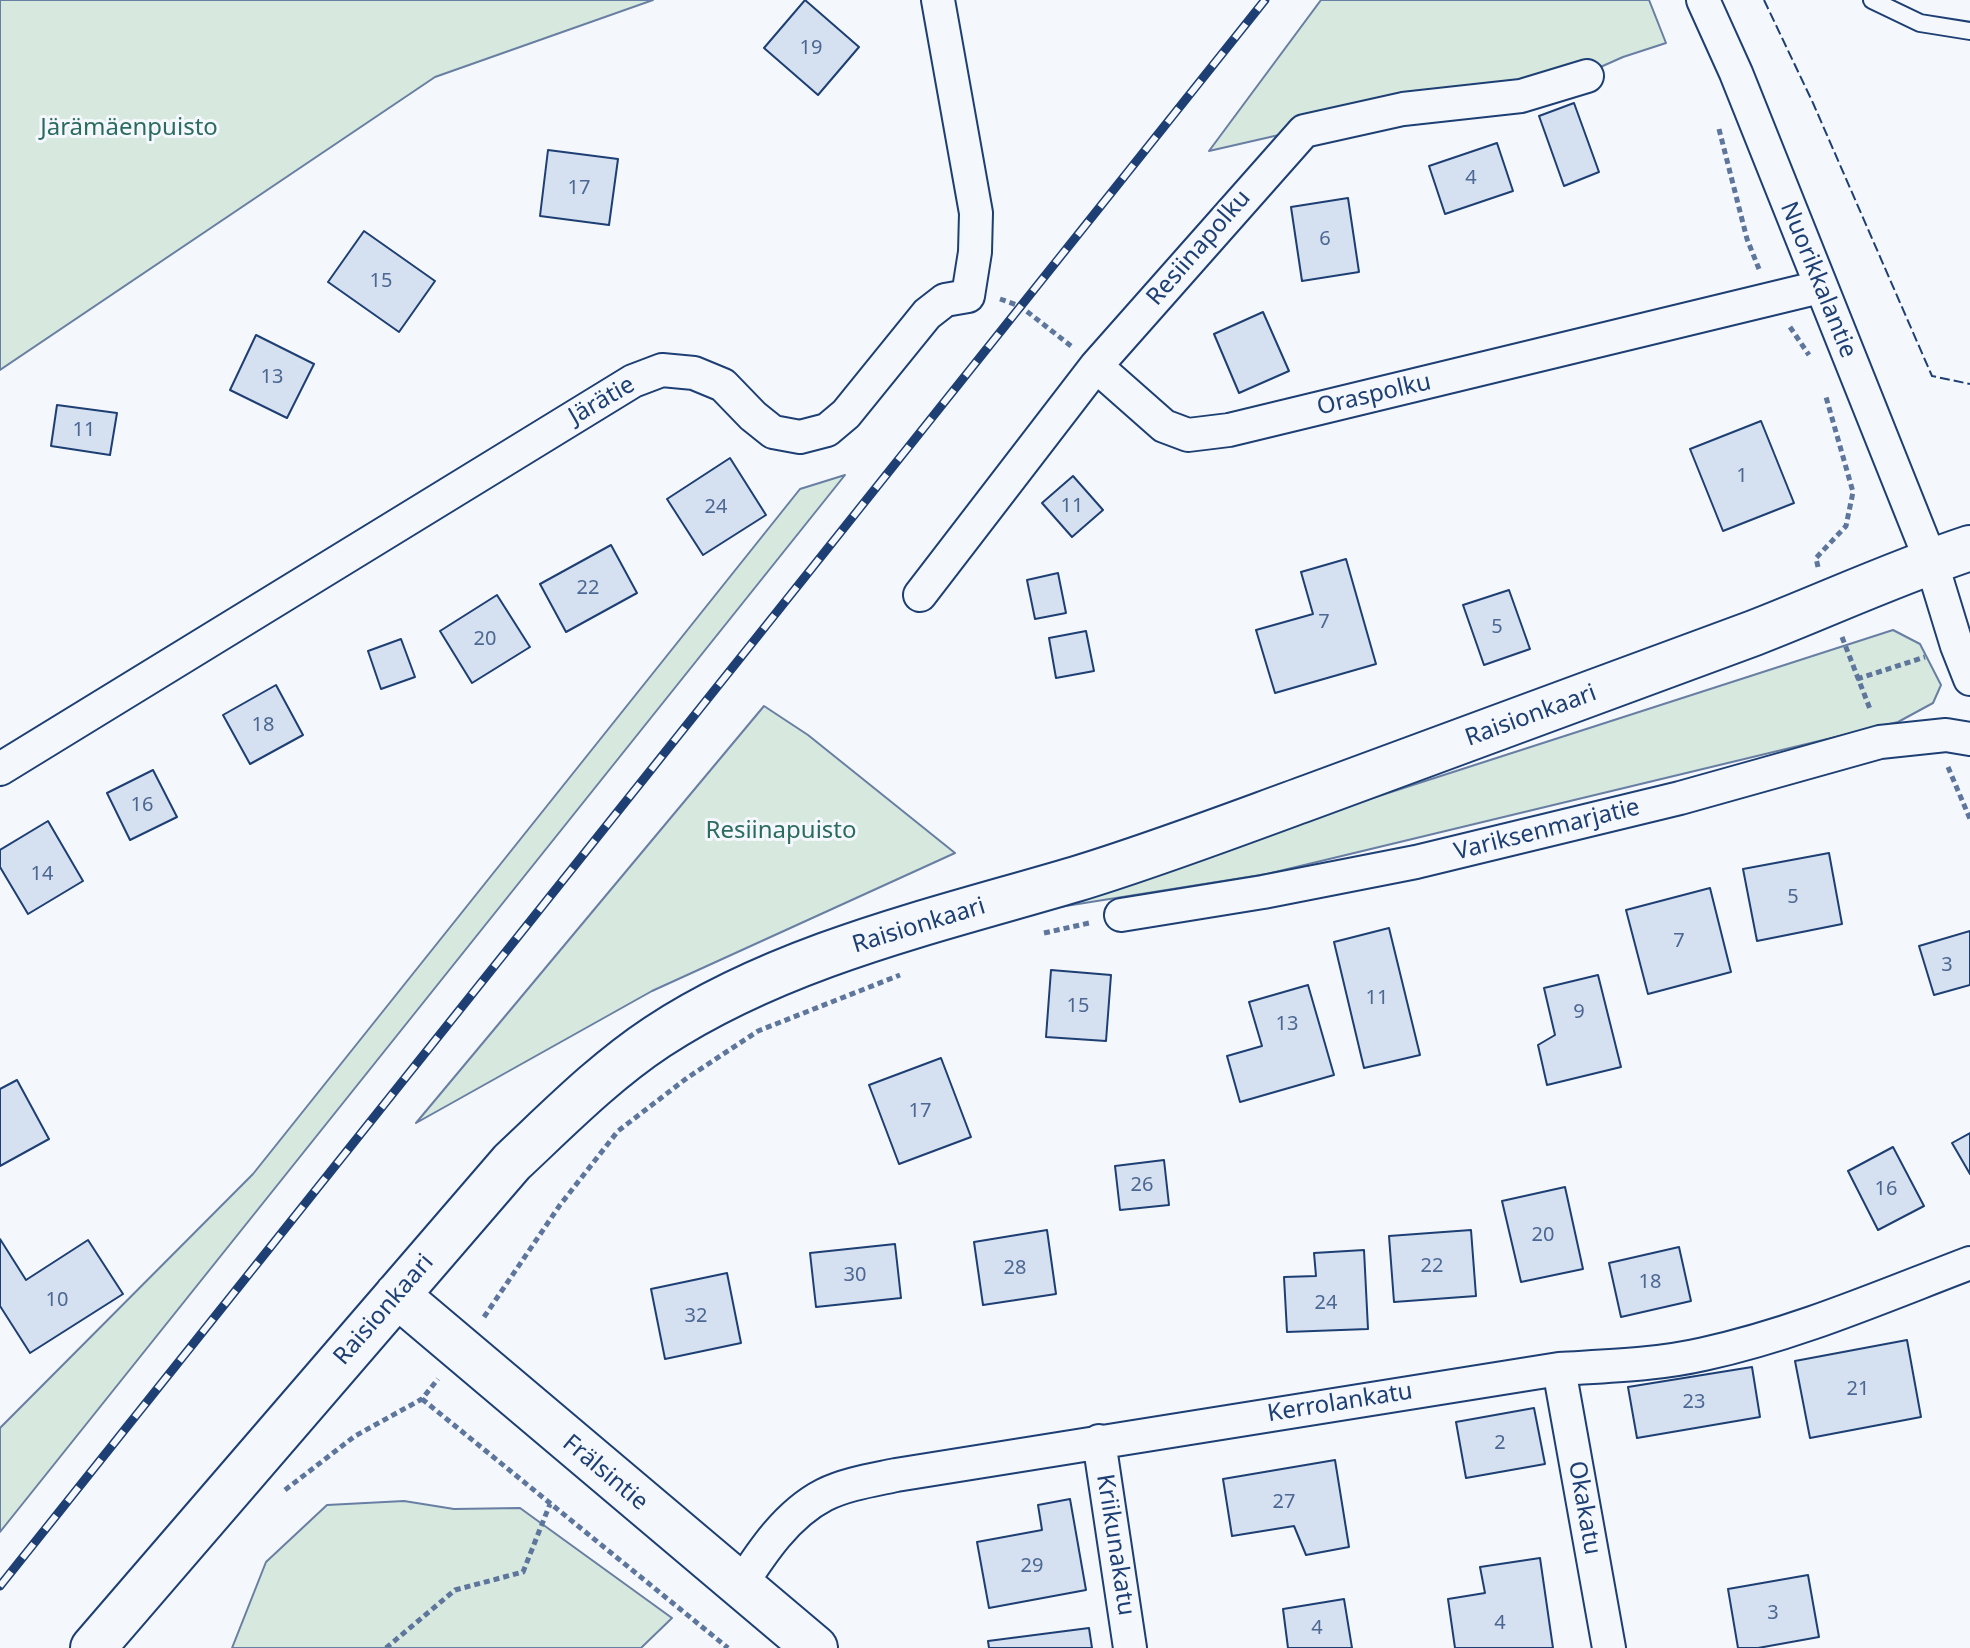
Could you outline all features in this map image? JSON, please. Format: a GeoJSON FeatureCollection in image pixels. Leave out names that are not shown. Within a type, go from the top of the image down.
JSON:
{"type":"FeatureCollection","features":[{"type":"Feature","properties":{"kind":"main road","name":"Raisionkaari"},"geometry":{"type":"LineString","coordinates":[[93,1648],[512,1162],[584,1094],[657,1037],[716,1004],[784,972],[841,950],[1083,877],[1193,840],[1571,702],[1950,554]]}},
{"type":"Feature","properties":{"kind":"main road","name":"Frälsintie"},"geometry":{"type":"LineString","coordinates":[[397,1295],[815,1648]]}},
{"type":"Feature","properties":{"kind":"street"},"geometry":{"type":"LineString","coordinates":[[938,0],[976,213],[975,252],[968,296]]}},
{"type":"Feature","properties":{"kind":"street","name":"Nuorikkalantie"},"geometry":{"type":"LineString","coordinates":[[1703,0],[1736,73],[1820,287],[1950,554]]}},
{"type":"Feature","properties":{"kind":"street","name":"Resiinapolku"},"geometry":{"type":"LineString","coordinates":[[920,595],[1096,366],[1304,131],[1403,109],[1521,96],[1587,76]]}},
{"type":"Feature","properties":{"kind":"street","name":"Oraspolku"},"geometry":{"type":"LineString","coordinates":[[1096,366],[1164,426],[1188,435],[1244,427],[1820,287]]}},
{"type":"Feature","properties":{"kind":"street","name":"Järätie"},"geometry":{"type":"LineString","coordinates":[[0,769],[633,381],[662,370],[694,373],[723,385],[773,432],[800,437],[827,430],[846,414],[927,314],[945,300],[968,296]]}},
{"type":"Feature","properties":{"kind":"street"},"geometry":{"type":"LineString","coordinates":[[1950,554],[1957,646],[1970,679]]}},
{"type":"Feature","properties":{"kind":"street","name":"Variksenmarjatie"},"geometry":{"type":"LineString","coordinates":[[1121,915],[1263,892],[1416,862],[1680,798],[1880,742],[1946,735],[1970,739]]}},
{"type":"Feature","properties":{"kind":"street","name":"Kerrolankatu"},"geometry":{"type":"LineString","coordinates":[[740,1586],[764,1548],[791,1520],[823,1495],[896,1475],[1559,1369],[1643,1365],[1718,1351],[1822,1320],[1970,1263]]}},
{"type":"Feature","properties":{"kind":"street","name":"Okakatu"},"geometry":{"type":"LineString","coordinates":[[1559,1369],[1609,1648]]}},
{"type":"Feature","properties":{"kind":"street","name":"Kriikunakatu"},"geometry":{"type":"LineString","coordinates":[[1099,1441],[1130,1648]]}},
{"type":"Feature","properties":{"kind":"lane"},"geometry":{"type":"LineString","coordinates":[[1872,0],[1920,23],[1970,31]]}},
{"type":"Feature","properties":{"kind":"path"},"geometry":{"type":"LineString","coordinates":[[1717,119],[1747,239],[1771,301],[1811,359]]}},
{"type":"Feature","properties":{"kind":"path"},"geometry":{"type":"LineString","coordinates":[[968,296],[987,294],[1020,306],[1096,366]]}},
{"type":"Feature","properties":{"kind":"path"},"geometry":{"type":"LineString","coordinates":[[1822,384],[1853,492],[1846,526],[1816,558],[1857,679],[1928,656]]}},
{"type":"Feature","properties":{"kind":"path"},"geometry":{"type":"LineString","coordinates":[[1029,936],[1121,915]]}},
{"type":"Feature","properties":{"kind":"path"},"geometry":{"type":"LineString","coordinates":[[279,1494],[355,1436],[422,1399],[461,1351],[560,1205],[618,1131],[687,1078],[758,1031],[909,972]]}},
{"type":"Feature","properties":{"kind":"path"},"geometry":{"type":"LineString","coordinates":[[422,1399],[728,1648]]}},
{"type":"Feature","properties":{"kind":"path"},"geometry":{"type":"LineString","coordinates":[[386,1648],[455,1590],[523,1572],[550,1504]]}},
{"type":"Feature","properties":{"kind":"green space","name":"Järämäenpuisto"},"geometry":{"type":"Polygon","coordinates":[[[0,0],[653,0],[435,77],[0,370],[0,0]]]}},
{"type":"Feature","properties":{"kind":"green space"},"geometry":{"type":"Polygon","coordinates":[[[1321,0],[1649,0],[1666,43],[1623,57],[1524,101],[1327,124],[1209,151],[1321,0]]]}},
{"type":"Feature","properties":{"kind":"green space"},"geometry":{"type":"Polygon","coordinates":[[[845,475],[0,1532],[0,1428],[253,1174],[800,489],[845,475]]]}},
{"type":"Feature","properties":{"kind":"green space"},"geometry":{"type":"Polygon","coordinates":[[[1893,630],[1920,644],[1941,685],[1933,703],[1898,722],[1267,874],[1053,908],[1230,844],[1893,630]]]}},
{"type":"Feature","properties":{"kind":"green space","name":"Resiinapuisto"},"geometry":{"type":"Polygon","coordinates":[[[764,706],[808,735],[955,853],[652,991],[416,1123],[764,706]]]}},
{"type":"Feature","properties":{"kind":"green space"},"geometry":{"type":"Polygon","coordinates":[[[404,1501],[454,1509],[520,1508],[672,1618],[641,1648],[232,1648],[266,1562],[327,1505],[404,1501]]]}},
{"type":"Feature","properties":{"kind":"building"},"geometry":{"type":"Polygon","coordinates":[[[805,0],[859,47],[818,95],[764,48],[805,0]]]}},
{"type":"Feature","properties":{"kind":"building"},"geometry":{"type":"Polygon","coordinates":[[[1574,103],[1599,172],[1564,186],[1539,116],[1574,103]]]}},
{"type":"Feature","properties":{"kind":"building"},"geometry":{"type":"Polygon","coordinates":[[[1497,143],[1513,191],[1445,214],[1429,166],[1497,143]]]}},
{"type":"Feature","properties":{"kind":"building"},"geometry":{"type":"Polygon","coordinates":[[[548,150],[618,159],[609,225],[540,216],[548,150]]]}},
{"type":"Feature","properties":{"kind":"building"},"geometry":{"type":"Polygon","coordinates":[[[1348,198],[1359,272],[1302,281],[1291,207],[1348,198]]]}},
{"type":"Feature","properties":{"kind":"building"},"geometry":{"type":"Polygon","coordinates":[[[364,231],[435,281],[399,332],[328,282],[364,231]]]}},
{"type":"Feature","properties":{"kind":"building"},"geometry":{"type":"Polygon","coordinates":[[[1263,312],[1289,371],[1239,393],[1214,334],[1263,312]]]}},
{"type":"Feature","properties":{"kind":"building"},"geometry":{"type":"Polygon","coordinates":[[[256,335],[314,364],[287,418],[230,390],[256,335]]]}},
{"type":"Feature","properties":{"kind":"building"},"geometry":{"type":"Polygon","coordinates":[[[57,405],[117,413],[110,455],[51,446],[57,405]]]}},
{"type":"Feature","properties":{"kind":"building"},"geometry":{"type":"Polygon","coordinates":[[[1761,421],[1794,503],[1723,531],[1690,449],[1761,421]]]}},
{"type":"Feature","properties":{"kind":"building"},"geometry":{"type":"Polygon","coordinates":[[[730,458],[766,515],[703,555],[667,499],[730,458]]]}},
{"type":"Feature","properties":{"kind":"building"},"geometry":{"type":"Polygon","coordinates":[[[1073,476],[1103,510],[1072,537],[1042,503],[1073,476]]]}},
{"type":"Feature","properties":{"kind":"building"},"geometry":{"type":"Polygon","coordinates":[[[611,545],[637,593],[566,632],[540,584],[611,545]]]}},
{"type":"Feature","properties":{"kind":"building"},"geometry":{"type":"Polygon","coordinates":[[[1346,559],[1376,664],[1275,693],[1256,630],[1313,614],[1301,572],[1346,559]]]}},
{"type":"Feature","properties":{"kind":"building"},"geometry":{"type":"Polygon","coordinates":[[[1058,573],[1066,613],[1035,619],[1027,580],[1058,573]]]}},
{"type":"Feature","properties":{"kind":"building"},"geometry":{"type":"Polygon","coordinates":[[[1509,590],[1530,649],[1484,665],[1463,605],[1509,590]]]}},
{"type":"Feature","properties":{"kind":"building"},"geometry":{"type":"Polygon","coordinates":[[[497,595],[530,647],[472,683],[440,631],[497,595]]]}},
{"type":"Feature","properties":{"kind":"building"},"geometry":{"type":"Polygon","coordinates":[[[1086,631],[1094,671],[1056,678],[1049,638],[1086,631]]]}},
{"type":"Feature","properties":{"kind":"building"},"geometry":{"type":"Polygon","coordinates":[[[401,639],[415,677],[381,689],[368,651],[401,639]]]}},
{"type":"Feature","properties":{"kind":"building"},"geometry":{"type":"Polygon","coordinates":[[[276,685],[303,735],[250,764],[223,715],[276,685]]]}},
{"type":"Feature","properties":{"kind":"building"},"geometry":{"type":"Polygon","coordinates":[[[153,770],[177,817],[130,840],[107,793],[153,770]]]}},
{"type":"Feature","properties":{"kind":"building"},"geometry":{"type":"Polygon","coordinates":[[[48,821],[83,881],[28,914],[0,867],[0,850],[48,821]]]}},
{"type":"Feature","properties":{"kind":"building"},"geometry":{"type":"Polygon","coordinates":[[[1829,853],[1842,924],[1757,941],[1743,869],[1829,853]]]}},
{"type":"Feature","properties":{"kind":"building"},"geometry":{"type":"Polygon","coordinates":[[[1710,888],[1731,972],[1648,994],[1626,910],[1710,888]]]}},
{"type":"Feature","properties":{"kind":"building"},"geometry":{"type":"Polygon","coordinates":[[[1389,928],[1420,1055],[1364,1068],[1334,942],[1389,928]]]}},
{"type":"Feature","properties":{"kind":"building"},"geometry":{"type":"Polygon","coordinates":[[[1970,931],[1970,985],[1934,995],[1919,946],[1970,931]]]}},
{"type":"Feature","properties":{"kind":"building"},"geometry":{"type":"Polygon","coordinates":[[[1051,970],[1111,975],[1106,1041],[1046,1037],[1051,970]]]}},
{"type":"Feature","properties":{"kind":"building"},"geometry":{"type":"Polygon","coordinates":[[[1598,975],[1621,1067],[1547,1085],[1538,1045],[1555,1035],[1544,988],[1598,975]]]}},
{"type":"Feature","properties":{"kind":"building"},"geometry":{"type":"Polygon","coordinates":[[[1308,985],[1334,1075],[1240,1102],[1227,1056],[1262,1046],[1249,1002],[1308,985]]]}},
{"type":"Feature","properties":{"kind":"building"},"geometry":{"type":"Polygon","coordinates":[[[941,1058],[971,1137],[899,1164],[869,1085],[941,1058]]]}},
{"type":"Feature","properties":{"kind":"building"},"geometry":{"type":"Polygon","coordinates":[[[17,1080],[49,1139],[0,1166],[0,1089],[17,1080]]]}},
{"type":"Feature","properties":{"kind":"building"},"geometry":{"type":"Polygon","coordinates":[[[1970,1133],[1970,1174],[1952,1143],[1970,1133]]]}},
{"type":"Feature","properties":{"kind":"building"},"geometry":{"type":"Polygon","coordinates":[[[1893,1147],[1924,1206],[1878,1230],[1848,1171],[1893,1147]]]}},
{"type":"Feature","properties":{"kind":"building"},"geometry":{"type":"Polygon","coordinates":[[[1164,1160],[1169,1205],[1120,1210],[1115,1166],[1164,1160]]]}},
{"type":"Feature","properties":{"kind":"building"},"geometry":{"type":"Polygon","coordinates":[[[1565,1187],[1583,1269],[1521,1282],[1502,1201],[1565,1187]]]}},
{"type":"Feature","properties":{"kind":"building"},"geometry":{"type":"Polygon","coordinates":[[[1047,1230],[1056,1294],[983,1305],[974,1242],[1047,1230]]]}},
{"type":"Feature","properties":{"kind":"building"},"geometry":{"type":"Polygon","coordinates":[[[1471,1230],[1476,1296],[1394,1302],[1389,1236],[1471,1230]]]}},
{"type":"Feature","properties":{"kind":"building"},"geometry":{"type":"Polygon","coordinates":[[[0,1239],[26,1280],[88,1240],[123,1294],[30,1353],[0,1306],[0,1239]]]}},
{"type":"Feature","properties":{"kind":"building"},"geometry":{"type":"Polygon","coordinates":[[[895,1244],[901,1298],[816,1307],[810,1253],[895,1244]]]}},
{"type":"Feature","properties":{"kind":"building"},"geometry":{"type":"Polygon","coordinates":[[[1679,1247],[1691,1301],[1621,1317],[1609,1263],[1679,1247]]]}},
{"type":"Feature","properties":{"kind":"building"},"geometry":{"type":"Polygon","coordinates":[[[1364,1250],[1368,1329],[1287,1332],[1284,1277],[1316,1276],[1314,1253],[1364,1250]]]}},
{"type":"Feature","properties":{"kind":"building"},"geometry":{"type":"Polygon","coordinates":[[[727,1273],[741,1343],[665,1359],[651,1289],[727,1273]]]}},
{"type":"Feature","properties":{"kind":"building"},"geometry":{"type":"Polygon","coordinates":[[[1907,1340],[1921,1417],[1810,1438],[1795,1361],[1907,1340]]]}},
{"type":"Feature","properties":{"kind":"building"},"geometry":{"type":"Polygon","coordinates":[[[1752,1367],[1760,1417],[1637,1438],[1628,1387],[1752,1367]]]}},
{"type":"Feature","properties":{"kind":"building"},"geometry":{"type":"Polygon","coordinates":[[[1534,1408],[1545,1464],[1466,1478],[1456,1422],[1534,1408]]]}},
{"type":"Feature","properties":{"kind":"building"},"geometry":{"type":"Polygon","coordinates":[[[1335,1460],[1349,1547],[1306,1555],[1294,1526],[1232,1536],[1223,1479],[1335,1460]]]}},
{"type":"Feature","properties":{"kind":"building"},"geometry":{"type":"Polygon","coordinates":[[[1070,1499],[1086,1590],[989,1608],[977,1542],[1042,1530],[1038,1505],[1070,1499]]]}},
{"type":"Feature","properties":{"kind":"building"},"geometry":{"type":"Polygon","coordinates":[[[1540,1558],[1553,1648],[1455,1648],[1448,1599],[1485,1593],[1480,1567],[1540,1558]]]}},
{"type":"Feature","properties":{"kind":"building"},"geometry":{"type":"Polygon","coordinates":[[[1808,1575],[1819,1637],[1758,1648],[1738,1648],[1728,1589],[1808,1575]]]}},
{"type":"Feature","properties":{"kind":"building"},"geometry":{"type":"Polygon","coordinates":[[[1344,1599],[1352,1648],[1288,1648],[1283,1609],[1344,1599]]]}},
{"type":"Feature","properties":{"kind":"building"},"geometry":{"type":"Polygon","coordinates":[[[1089,1628],[1092,1648],[989,1648],[988,1641],[1089,1628]]]}},
{"type":"Feature","properties":{"kind":"railway"},"geometry":{"type":"LineString","coordinates":[[0,1586],[1265,0]]}},
{"type":"Feature","properties":{"kind":"fence"},"geometry":{"type":"LineString","coordinates":[[1764,0],[1813,103],[1932,376],[1970,384]]}}]}
